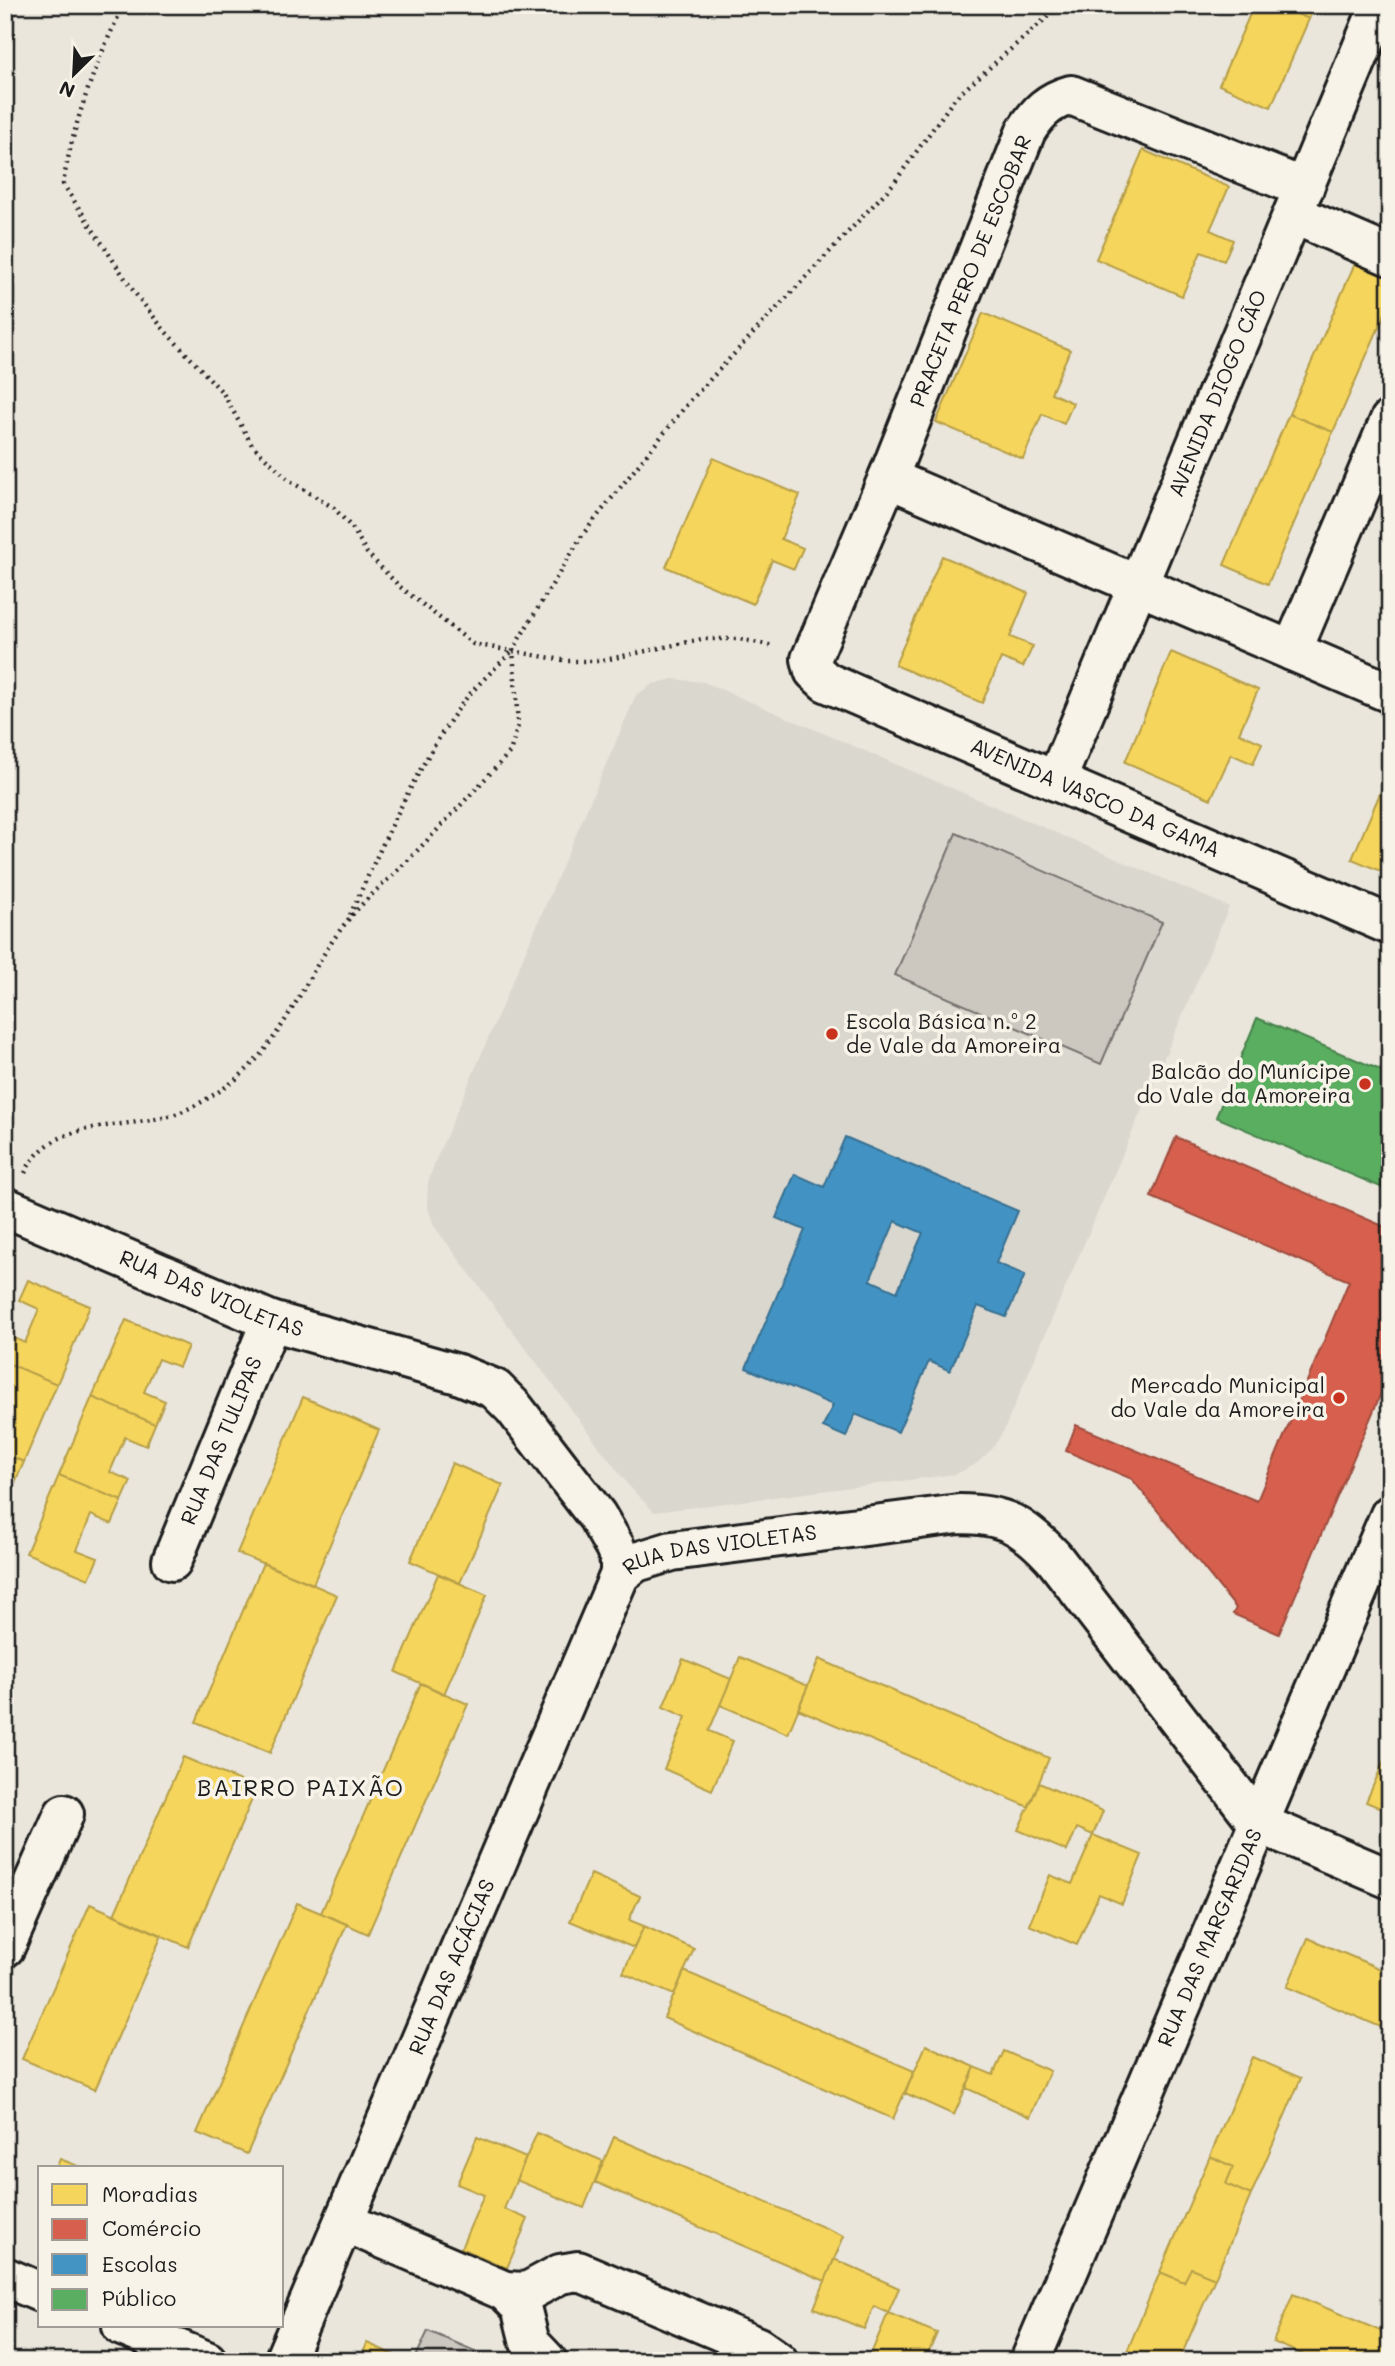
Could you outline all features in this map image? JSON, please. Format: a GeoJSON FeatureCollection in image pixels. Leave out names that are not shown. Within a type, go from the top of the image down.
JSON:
{"type":"FeatureCollection","features":[{"type":"Feature","properties":{"kind":"street","name":"AVENIDA DIOGO CÃO"},"geometry":{"type":"LineString","coordinates":[[1056,781],[1380,5]]}},
{"type":"Feature","properties":{"kind":"street","name":"PRACETA PERO DE ESCOBAR"},"geometry":{"type":"LineString","coordinates":[[811,659],[888,478],[1026,131],[1037,115],[1053,100],[1071,95],[1299,201],[1390,256]]}},
{"type":"Feature","properties":{"kind":"street"},"geometry":{"type":"LineString","coordinates":[[1292,651],[1390,420]]}},
{"type":"Feature","properties":{"kind":"street"},"geometry":{"type":"LineString","coordinates":[[888,478],[1390,693]]}},
{"type":"Feature","properties":{"kind":"street","name":"AVENIDA VASCO DA GAMA"},"geometry":{"type":"LineString","coordinates":[[811,659],[814,670],[826,682],[1390,925]]}},
{"type":"Feature","properties":{"kind":"street","name":"RUA DAS VIOLETAS"},"geometry":{"type":"LineString","coordinates":[[6,1211],[271,1321],[458,1374],[495,1389],[514,1408],[597,1516],[615,1547],[620,1560],[620,1574]]}},
{"type":"Feature","properties":{"kind":"street","name":"RUA DAS TULIPAS"},"geometry":{"type":"LineString","coordinates":[[172,1560],[271,1321]]}},
{"type":"Feature","properties":{"kind":"street","name":"RUA DAS VIOLETAS"},"geometry":{"type":"LineString","coordinates":[[620,1574],[636,1562],[692,1548],[959,1514],[987,1514],[1012,1522],[1033,1536],[1053,1557],[1258,1823]]}},
{"type":"Feature","properties":{"kind":"street","name":"RUA DAS MARGARIDAS"},"geometry":{"type":"LineString","coordinates":[[1030,2361],[1390,1515]]}},
{"type":"Feature","properties":{"kind":"street","name":"RUA DAS ACÁCIAS"},"geometry":{"type":"LineString","coordinates":[[284,2361],[620,1574]]}},
{"type":"Feature","properties":{"kind":"street"},"geometry":{"type":"LineString","coordinates":[[5,1947],[64,1814]]}},
{"type":"Feature","properties":{"kind":"street"},"geometry":{"type":"LineString","coordinates":[[1258,1823],[1390,1880]]}},
{"type":"Feature","properties":{"kind":"street"},"geometry":{"type":"LineString","coordinates":[[344,2221],[505,2291],[521,2306],[530,2343],[547,2361]]}},
{"type":"Feature","properties":{"kind":"street"},"geometry":{"type":"LineString","coordinates":[[505,2291],[527,2292],[560,2274],[578,2272],[758,2347],[778,2361]]}},
{"type":"Feature","properties":{"kind":"street"},"geometry":{"type":"LineString","coordinates":[[5,2277],[38,2291]]}},
{"type":"Feature","properties":{"kind":"street"},"geometry":{"type":"LineString","coordinates":[[127,2328],[207,2361]]}},
{"type":"Feature","properties":{"kind":"path"},"geometry":{"type":"LineString","coordinates":[[124,5],[109,33],[72,143],[63,184],[134,292],[165,331],[223,393],[236,421],[270,465],[334,508],[353,529],[367,553],[435,616],[473,644],[513,649],[568,661],[600,661],[702,639],[739,639],[775,646],[811,659]]}},
{"type":"Feature","properties":{"kind":"path"},"geometry":{"type":"LineString","coordinates":[[348,919],[385,839],[427,760],[462,704],[513,649],[583,534],[689,402],[894,183],[955,98],[1061,5]]}},
{"type":"Feature","properties":{"kind":"path"},"geometry":{"type":"LineString","coordinates":[[6,1211],[33,1156],[48,1145],[86,1128],[163,1118],[193,1107],[244,1073],[265,1051],[283,1027],[320,958],[348,919],[510,751],[519,726],[513,649]]}},
{"type":"Feature","properties":{"kind":"shaded area","name":"Escola Básica n.º 2 de Vale da Amoreira"},"geometry":{"type":"Polygon","coordinates":[[[672,679],[704,682],[1229,907],[1004,1430],[992,1449],[976,1464],[956,1474],[654,1512],[628,1485],[434,1226],[427,1205],[428,1182],[435,1162],[636,695],[653,684],[672,679]]]}},
{"type":"Feature","properties":{"kind":"shaded area"},"geometry":{"type":"Polygon","coordinates":[[[956,833],[1162,922],[1101,1064],[895,975],[956,833]]]}},
{"type":"Feature","properties":{"kind":"shaded area"},"geometry":{"type":"Polygon","coordinates":[[[428,2331],[475,2351],[471,2361],[414,2361],[428,2331]]]}},
{"type":"Feature","properties":{"kind":"building: Moradias"},"geometry":{"type":"Polygon","coordinates":[[[1254,5],[1276,5],[1309,19],[1271,107],[1219,85],[1254,5]]]}},
{"type":"Feature","properties":{"kind":"building: Moradias"},"geometry":{"type":"Polygon","coordinates":[[[1276,5],[1315,5],[1309,19],[1276,5]]]}},
{"type":"Feature","properties":{"kind":"building: Moradias"},"geometry":{"type":"Polygon","coordinates":[[[1143,150],[1229,187],[1210,230],[1233,240],[1224,261],[1201,252],[1182,296],[1096,259],[1143,150]]]}},
{"type":"Feature","properties":{"kind":"building: Moradias"},"geometry":{"type":"Polygon","coordinates":[[[1355,263],[1390,278],[1390,302],[1333,432],[1289,414],[1355,263]]]}},
{"type":"Feature","properties":{"kind":"building: Moradias"},"geometry":{"type":"Polygon","coordinates":[[[983,313],[1070,350],[1051,393],[1073,403],[1064,424],[1042,414],[1023,459],[936,422],[983,313]]]}},
{"type":"Feature","properties":{"kind":"building: Moradias"},"geometry":{"type":"Polygon","coordinates":[[[1289,414],[1333,432],[1268,584],[1224,565],[1289,414]]]}},
{"type":"Feature","properties":{"kind":"building: Moradias"},"geometry":{"type":"Polygon","coordinates":[[[713,458],[800,495],[781,539],[803,548],[794,569],[772,560],[753,604],[666,567],[713,458]]]}},
{"type":"Feature","properties":{"kind":"building: Moradias"},"geometry":{"type":"Polygon","coordinates":[[[942,556],[1028,593],[1010,637],[1033,646],[1023,667],[1001,658],[982,703],[895,665],[942,556]]]}},
{"type":"Feature","properties":{"kind":"building: Moradias"},"geometry":{"type":"Polygon","coordinates":[[[1171,652],[1258,690],[1239,733],[1262,743],[1253,764],[1231,754],[1211,799],[1125,762],[1171,652]]]}},
{"type":"Feature","properties":{"kind":"building: Moradias"},"geometry":{"type":"Polygon","coordinates":[[[1390,770],[1390,875],[1352,859],[1390,770]]]}},
{"type":"Feature","properties":{"kind":"building: Moradias"},"geometry":{"type":"Polygon","coordinates":[[[28,1280],[90,1306],[57,1384],[5,1362],[5,1334],[25,1343],[39,1309],[19,1300],[28,1280]]]}},
{"type":"Feature","properties":{"kind":"building: Moradias"},"geometry":{"type":"Polygon","coordinates":[[[126,1320],[188,1346],[179,1367],[158,1359],[144,1392],[165,1401],[155,1424],[92,1397],[126,1320]]]}},
{"type":"Feature","properties":{"kind":"building: Moradias"},"geometry":{"type":"Polygon","coordinates":[[[5,1362],[57,1384],[24,1462],[5,1454],[5,1362]]]}},
{"type":"Feature","properties":{"kind":"building: Moradias"},"geometry":{"type":"Polygon","coordinates":[[[92,1397],[155,1424],[146,1446],[125,1437],[110,1472],[131,1481],[122,1501],[59,1475],[92,1397]]]}},
{"type":"Feature","properties":{"kind":"building: Moradias"},"geometry":{"type":"Polygon","coordinates":[[[303,1397],[379,1430],[313,1584],[237,1553],[303,1397]]]}},
{"type":"Feature","properties":{"kind":"building: Moradias"},"geometry":{"type":"Polygon","coordinates":[[[5,1454],[24,1462],[5,1505],[5,1454]]]}},
{"type":"Feature","properties":{"kind":"building: Moradias"},"geometry":{"type":"Polygon","coordinates":[[[452,1463],[503,1485],[460,1583],[410,1561],[452,1463]]]}},
{"type":"Feature","properties":{"kind":"building: Moradias"},"geometry":{"type":"Polygon","coordinates":[[[59,1475],[122,1501],[112,1524],[91,1515],[77,1550],[98,1558],[89,1579],[26,1553],[59,1475]]]}},
{"type":"Feature","properties":{"kind":"building: Moradias"},"geometry":{"type":"Polygon","coordinates":[[[263,1563],[337,1595],[270,1753],[196,1722],[263,1563]]]}},
{"type":"Feature","properties":{"kind":"building: Moradias"},"geometry":{"type":"Polygon","coordinates":[[[438,1574],[487,1595],[444,1694],[396,1672],[438,1574]]]}},
{"type":"Feature","properties":{"kind":"building: Moradias"},"geometry":{"type":"Polygon","coordinates":[[[740,1657],[808,1686],[788,1734],[720,1705],[740,1657]]]}},
{"type":"Feature","properties":{"kind":"building: Moradias"},"geometry":{"type":"Polygon","coordinates":[[[683,1659],[731,1679],[709,1731],[733,1741],[712,1790],[664,1769],[686,1717],[663,1707],[683,1659]]]}},
{"type":"Feature","properties":{"kind":"building: Moradias"},"geometry":{"type":"Polygon","coordinates":[[[819,1659],[1049,1758],[1029,1807],[798,1709],[819,1659]]]}},
{"type":"Feature","properties":{"kind":"building: Moradias"},"geometry":{"type":"Polygon","coordinates":[[[421,1683],[468,1704],[368,1934],[321,1913],[421,1683]]]}},
{"type":"Feature","properties":{"kind":"building: Moradias"},"geometry":{"type":"Polygon","coordinates":[[[1387,1754],[1390,1755],[1390,1812],[1366,1802],[1387,1754]]]}},
{"type":"Feature","properties":{"kind":"building: Moradias"},"geometry":{"type":"Polygon","coordinates":[[[183,1757],[257,1788],[188,1947],[114,1915],[183,1757]]]}},
{"type":"Feature","properties":{"kind":"building: Moradias"},"geometry":{"type":"Polygon","coordinates":[[[1039,1783],[1103,1811],[1093,1835],[1077,1828],[1067,1851],[1018,1830],[1039,1783]]]}},
{"type":"Feature","properties":{"kind":"building: Moradias"},"geometry":{"type":"Polygon","coordinates":[[[1093,1835],[1142,1855],[1122,1904],[1099,1894],[1077,1945],[1029,1925],[1050,1875],[1072,1884],[1093,1835]]]}},
{"type":"Feature","properties":{"kind":"building: Moradias"},"geometry":{"type":"Polygon","coordinates":[[[591,1874],[640,1896],[629,1920],[644,1926],[634,1948],[570,1921],[591,1874]]]}},
{"type":"Feature","properties":{"kind":"building: Moradias"},"geometry":{"type":"Polygon","coordinates":[[[297,1903],[347,1924],[247,2154],[197,2133],[297,1903]]]}},
{"type":"Feature","properties":{"kind":"building: Moradias"},"geometry":{"type":"Polygon","coordinates":[[[90,1904],[162,1935],[95,2090],[22,2059],[90,1904]]]}},
{"type":"Feature","properties":{"kind":"building: Moradias"},"geometry":{"type":"Polygon","coordinates":[[[644,1926],[694,1949],[674,1995],[623,1973],[644,1926]]]}},
{"type":"Feature","properties":{"kind":"building: Moradias"},"geometry":{"type":"Polygon","coordinates":[[[1308,1938],[1390,1973],[1390,2031],[1287,1987],[1308,1938]]]}},
{"type":"Feature","properties":{"kind":"building: Moradias"},"geometry":{"type":"Polygon","coordinates":[[[684,1971],[914,2071],[893,2119],[664,2018],[684,1971]]]}},
{"type":"Feature","properties":{"kind":"building: Moradias"},"geometry":{"type":"Polygon","coordinates":[[[926,2045],[975,2067],[954,2115],[905,2093],[926,2045]]]}},
{"type":"Feature","properties":{"kind":"building: Moradias"},"geometry":{"type":"Polygon","coordinates":[[[1004,2051],[1050,2071],[1030,2117],[966,2088],[975,2067],[993,2075],[1004,2051]]]}},
{"type":"Feature","properties":{"kind":"building: Moradias"},"geometry":{"type":"Polygon","coordinates":[[[1252,2057],[1301,2078],[1251,2195],[1226,2184],[1233,2167],[1210,2156],[1252,2057]]]}},
{"type":"Feature","properties":{"kind":"building: Moradias"},"geometry":{"type":"Polygon","coordinates":[[[537,2133],[603,2161],[584,2208],[516,2180],[537,2133]]]}},
{"type":"Feature","properties":{"kind":"building: Moradias"},"geometry":{"type":"Polygon","coordinates":[[[477,2137],[526,2158],[504,2209],[528,2219],[507,2268],[461,2248],[484,2195],[457,2184],[477,2137]]]}},
{"type":"Feature","properties":{"kind":"building: Moradias"},"geometry":{"type":"Polygon","coordinates":[[[614,2137],[844,2236],[825,2281],[595,2182],[614,2137]]]}},
{"type":"Feature","properties":{"kind":"building: Moradias"},"geometry":{"type":"Polygon","coordinates":[[[1210,2156],[1233,2167],[1226,2184],[1251,2195],[1215,2278],[1191,2268],[1184,2282],[1160,2272],[1210,2156]]]}},
{"type":"Feature","properties":{"kind":"building: Moradias"},"geometry":{"type":"Polygon","coordinates":[[[60,2159],[78,2166],[57,2166],[60,2159]]]}},
{"type":"Feature","properties":{"kind":"building: Moradias"},"geometry":{"type":"Polygon","coordinates":[[[834,2259],[899,2288],[888,2313],[874,2306],[864,2329],[814,2308],[834,2259]]]}},
{"type":"Feature","properties":{"kind":"building: Moradias"},"geometry":{"type":"Polygon","coordinates":[[[1191,2268],[1215,2278],[1179,2361],[1123,2361],[1160,2272],[1184,2282],[1191,2268]]]}},
{"type":"Feature","properties":{"kind":"building: Moradias"},"geometry":{"type":"Polygon","coordinates":[[[1293,2294],[1390,2335],[1390,2361],[1318,2361],[1273,2342],[1293,2294]]]}},
{"type":"Feature","properties":{"kind":"building: Moradias"},"geometry":{"type":"Polygon","coordinates":[[[888,2313],[937,2333],[925,2361],[868,2361],[888,2313]]]}},
{"type":"Feature","properties":{"kind":"building: Moradias"},"geometry":{"type":"Polygon","coordinates":[[[367,2343],[408,2361],[360,2361],[367,2343]]]}},
{"type":"Feature","properties":{"kind":"building: Comércio","name":"Mercado Municipal do Vale da Amoreira"},"geometry":{"type":"Polygon","coordinates":[[[1176,1137],[1390,1229],[1390,1372],[1279,1634],[1233,1614],[1236,1608],[1132,1479],[1066,1451],[1076,1425],[1257,1501],[1349,1281],[1151,1197],[1176,1137]]]}},
{"type":"Feature","properties":{"kind":"building: Escolas"},"geometry":{"type":"Polygon","coordinates":[[[845,1137],[1018,1211],[996,1263],[1025,1275],[1006,1317],[978,1306],[950,1371],[929,1361],[898,1432],[855,1414],[846,1437],[823,1427],[833,1405],[746,1368],[805,1230],[776,1218],[795,1174],[824,1187],[845,1137]],[[895,1221],[870,1280],[897,1292],[923,1233],[895,1221]]]}},
{"type":"Feature","properties":{"kind":"building: Público"},"geometry":{"type":"Polygon","coordinates":[[[1257,1018],[1390,1074],[1390,1191],[1216,1117],[1257,1018]]]}},
{"type":"Feature","properties":{"kind":"place","name":"Escola Básica n.º 2 de Vale da Amoreira"},"geometry":{"type":"Point","coordinates":[832,1034]}},
{"type":"Feature","properties":{"kind":"place","name":"Balcão do Munícipe do Vale da Amoreira"},"geometry":{"type":"Point","coordinates":[1365,1084]}},
{"type":"Feature","properties":{"kind":"place","name":"Mercado Municipal do Vale da Amoreira"},"geometry":{"type":"Point","coordinates":[1339,1398]}},
{"type":"Feature","properties":{"kind":"district","name":"BAIRRO PAIXÃO"},"geometry":{"type":"Point","coordinates":[301,1788]}}]}
